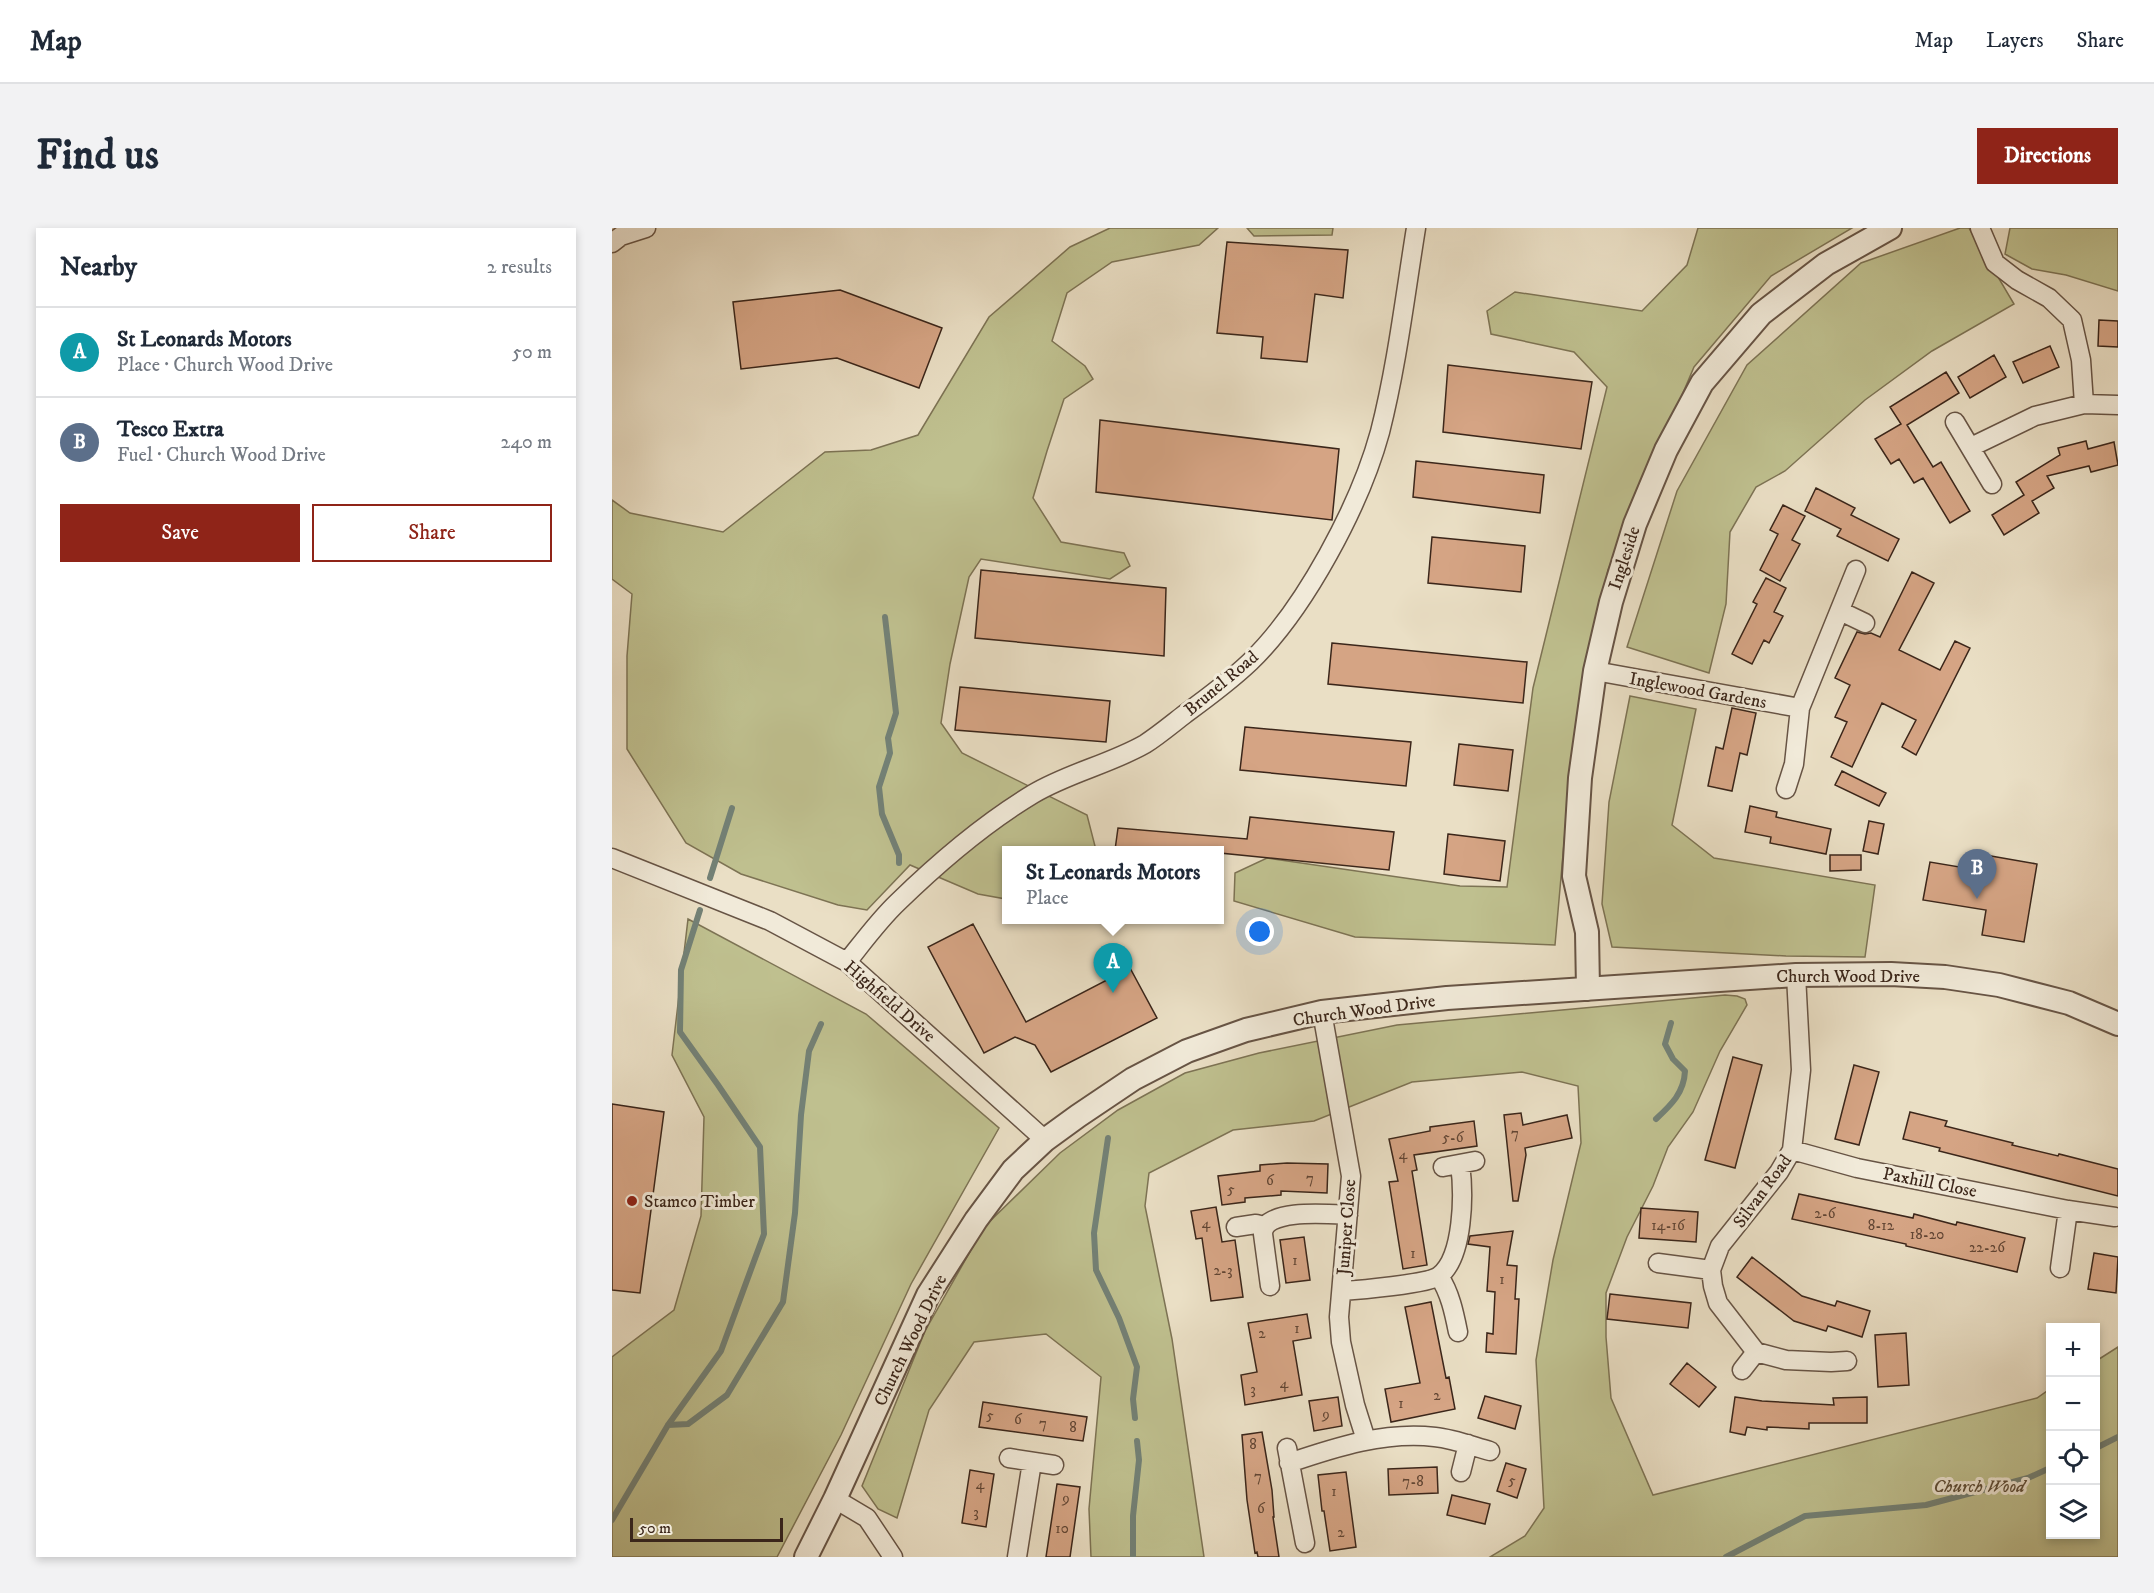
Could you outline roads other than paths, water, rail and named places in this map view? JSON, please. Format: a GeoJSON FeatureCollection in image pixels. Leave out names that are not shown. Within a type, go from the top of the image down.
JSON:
{"type":"FeatureCollection","features":[{"type":"Feature","properties":{"kind":"street"},"geometry":{"type":"LineString","coordinates":[[612,243],[621,236],[646,228]]}},
{"type":"Feature","properties":{"kind":"street","name":"Brunel Road"},"geometry":{"type":"LineString","coordinates":[[847,962],[897,903],[947,858],[1034,794],[1145,744],[1210,696],[1251,661],[1288,618],[1342,528],[1362,484],[1379,433],[1402,328],[1416,228]]}},
{"type":"Feature","properties":{"kind":"street","name":"Ingleside"},"geometry":{"type":"LineString","coordinates":[[1588,989],[1587,932],[1574,876],[1580,778],[1595,671],[1611,602],[1635,524],[1666,450],[1702,383],[1761,314],[1826,264],[1890,228]]}},
{"type":"Feature","properties":{"kind":"street"},"geometry":{"type":"LineString","coordinates":[[1980,228],[1995,262],[2017,280],[2049,298],[2072,320],[2081,360],[2084,404]]}},
{"type":"Feature","properties":{"kind":"street"},"geometry":{"type":"LineString","coordinates":[[1971,447],[2035,416],[2084,404],[2118,405]]}},
{"type":"Feature","properties":{"kind":"street"},"geometry":{"type":"LineString","coordinates":[[1955,422],[1992,484]]}},
{"type":"Feature","properties":{"kind":"street"},"geometry":{"type":"LineString","coordinates":[[1786,789],[1794,764],[1800,708],[1856,570]]}},
{"type":"Feature","properties":{"kind":"street"},"geometry":{"type":"LineString","coordinates":[[1840,611],[1865,623]]}},
{"type":"Feature","properties":{"kind":"street","name":"Inglewood Gardens"},"geometry":{"type":"LineString","coordinates":[[1595,671],[1800,708]]}},
{"type":"Feature","properties":{"kind":"street","name":"Highfield Drive"},"geometry":{"type":"LineString","coordinates":[[612,858],[770,921],[847,962],[1046,1140]]}},
{"type":"Feature","properties":{"kind":"street","name":"Church Wood Drive"},"geometry":{"type":"LineString","coordinates":[[806,1557],[835,1499],[928,1295],[976,1220],[1013,1170],[1046,1140],[1133,1079],[1187,1051],[1246,1029],[1322,1012],[1447,998],[1796,975],[1902,975],[1944,977],[1999,984],[2069,1003],[2118,1024]]}},
{"type":"Feature","properties":{"kind":"street","name":"Silvan Road"},"geometry":{"type":"LineString","coordinates":[[1711,1270],[1720,1246],[1773,1180],[1792,1150],[1801,1070],[1796,975]]}},
{"type":"Feature","properties":{"kind":"street","name":"Juniper Close"},"geometry":{"type":"LineString","coordinates":[[1322,1012],[1351,1176],[1340,1317],[1341,1342],[1355,1405],[1366,1440]]}},
{"type":"Feature","properties":{"kind":"street","name":"Paxhill Close"},"geometry":{"type":"LineString","coordinates":[[1792,1150],[1857,1168],[2115,1218]]}},
{"type":"Feature","properties":{"kind":"street"},"geometry":{"type":"LineString","coordinates":[[1342,1291],[1432,1279],[1439,1276],[1456,1247],[1461,1208],[1459,1164]]}},
{"type":"Feature","properties":{"kind":"street"},"geometry":{"type":"LineString","coordinates":[[2060,1268],[2068,1210]]}},
{"type":"Feature","properties":{"kind":"street"},"geometry":{"type":"LineString","coordinates":[[1270,1286],[1263,1234],[1264,1226],[1270,1220],[1323,1213],[1348,1215]]}},
{"type":"Feature","properties":{"kind":"street"},"geometry":{"type":"LineString","coordinates":[[1236,1227],[1256,1224],[1264,1226]]}},
{"type":"Feature","properties":{"kind":"street"},"geometry":{"type":"LineString","coordinates":[[1658,1263],[1711,1270],[1718,1303],[1756,1352],[1786,1360],[1846,1361]]}},
{"type":"Feature","properties":{"kind":"street"},"geometry":{"type":"LineString","coordinates":[[1439,1276],[1453,1306],[1458,1332]]}},
{"type":"Feature","properties":{"kind":"street"},"geometry":{"type":"LineString","coordinates":[[1742,1370],[1756,1352]]}},
{"type":"Feature","properties":{"kind":"street"},"geometry":{"type":"LineString","coordinates":[[1305,1543],[1288,1456],[1366,1440],[1407,1436],[1436,1437],[1490,1451]]}},
{"type":"Feature","properties":{"kind":"street"},"geometry":{"type":"LineString","coordinates":[[1461,1472],[1468,1444]]}},
{"type":"Feature","properties":{"kind":"street"},"geometry":{"type":"LineString","coordinates":[[1009,1458],[1054,1465]]}},
{"type":"Feature","properties":{"kind":"street"},"geometry":{"type":"LineString","coordinates":[[1017,1557],[1032,1462]]}},
{"type":"Feature","properties":{"kind":"street"},"geometry":{"type":"LineString","coordinates":[[835,1499],[867,1518],[893,1557]]}},
{"type":"Feature","properties":{"kind":"waterway"},"geometry":{"type":"LineString","coordinates":[[885,617],[896,713],[888,738],[890,753],[879,787],[882,814],[899,855],[899,863]]}},
{"type":"Feature","properties":{"kind":"waterway"},"geometry":{"type":"LineString","coordinates":[[710,878],[732,808]]}},
{"type":"Feature","properties":{"kind":"waterway"},"geometry":{"type":"LineString","coordinates":[[612,1520],[668,1425],[721,1351],[764,1234],[760,1147],[680,1032],[681,970],[700,910]]}},
{"type":"Feature","properties":{"kind":"waterway"},"geometry":{"type":"LineString","coordinates":[[1656,1119],[1676,1098],[1684,1079],[1685,1071],[1673,1059],[1665,1044],[1671,1023]]}},
{"type":"Feature","properties":{"kind":"waterway"},"geometry":{"type":"LineString","coordinates":[[668,1425],[688,1424],[727,1395],[783,1302],[795,1213],[801,1115],[809,1051],[821,1024]]}},
{"type":"Feature","properties":{"kind":"waterway"},"geometry":{"type":"LineString","coordinates":[[1108,1138],[1094,1233],[1096,1270],[1119,1318],[1137,1367],[1133,1399],[1135,1418]]}},
{"type":"Feature","properties":{"kind":"waterway"},"geometry":{"type":"LineString","coordinates":[[2100,1446],[2118,1437]]}},
{"type":"Feature","properties":{"kind":"waterway"},"geometry":{"type":"LineString","coordinates":[[1133,1557],[1133,1516],[1139,1460],[1137,1441]]}},
{"type":"Feature","properties":{"kind":"waterway"},"geometry":{"type":"LineString","coordinates":[[1726,1557],[1805,1516],[1926,1505],[2028,1478],[2046,1470]]}},
{"type":"Feature","properties":{"kind":"place","name":"Tesco Extra"},"geometry":{"type":"Point","coordinates":[1977,899]}},
{"type":"Feature","properties":{"kind":"place","name":"St Leonards Motors"},"geometry":{"type":"Point","coordinates":[1113,993]}},
{"type":"Feature","properties":{"kind":"place","name":"Stamco Timber"},"geometry":{"type":"Point","coordinates":[632,1201]}},
{"type":"Feature","properties":{"kind":"park label","name":"Church Wood"},"geometry":{"type":"Point","coordinates":[1979,1486]}}]}
